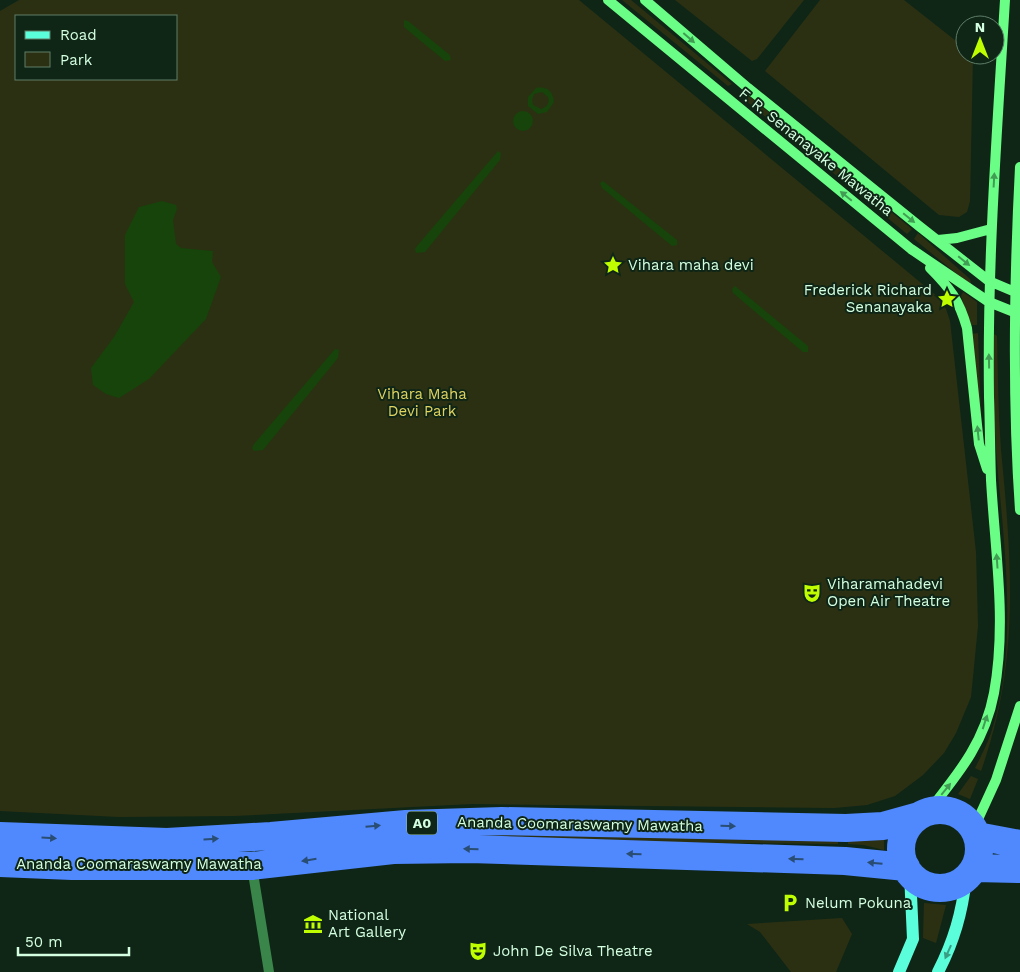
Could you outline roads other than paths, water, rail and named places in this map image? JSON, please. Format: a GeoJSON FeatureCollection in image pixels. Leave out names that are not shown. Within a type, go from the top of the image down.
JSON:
{"type":"FeatureCollection","features":[{"type":"Feature","properties":{"kind":"highway","name":"A0"},"geometry":{"type":"LineString","coordinates":[[924,814],[941,810],[954,812],[965,819],[976,832],[1020,844]]}},
{"type":"Feature","properties":{"kind":"highway","name":"Ananda Coomaraswamy Mawatha"},"geometry":{"type":"LineString","coordinates":[[0,836],[167,842],[271,836],[406,824],[502,821],[846,828],[883,826],[924,814]]}},
{"type":"Feature","properties":{"kind":"highway"},"geometry":{"type":"LineString","coordinates":[[908,870],[902,856],[901,844],[908,828],[924,814]]}},
{"type":"Feature","properties":{"kind":"highway"},"geometry":{"type":"LineString","coordinates":[[970,873],[979,858],[976,832]]}},
{"type":"Feature","properties":{"kind":"highway","name":"Ananda Coomaraswamy Mawatha"},"geometry":{"type":"LineString","coordinates":[[0,863],[72,866],[252,866],[393,850],[470,849],[845,861],[908,870]]}},
{"type":"Feature","properties":{"kind":"highway","name":"A0"},"geometry":{"type":"LineString","coordinates":[[908,870],[919,881],[943,888],[955,885],[970,873],[1020,869]]}},
{"type":"Feature","properties":{"kind":"main road","name":"F. R. Senanayake Mawatha"},"geometry":{"type":"LineString","coordinates":[[608,0],[911,249],[989,302],[1014,312]]}},
{"type":"Feature","properties":{"kind":"main road","name":"F. R. Senanayake Mawatha"},"geometry":{"type":"LineString","coordinates":[[645,0],[748,88],[989,281],[1015,292]]}},
{"type":"Feature","properties":{"kind":"main road"},"geometry":{"type":"LineString","coordinates":[[924,814],[965,766],[978,744],[994,694],[1001,610],[991,480],[989,281],[1005,0]]}},
{"type":"Feature","properties":{"kind":"main road"},"geometry":{"type":"LineString","coordinates":[[1020,167],[1014,312],[1020,510]]}},
{"type":"Feature","properties":{"kind":"main road"},"geometry":{"type":"LineString","coordinates":[[938,240],[957,238],[992,229]]}},
{"type":"Feature","properties":{"kind":"main road"},"geometry":{"type":"LineString","coordinates":[[911,249],[949,287],[958,299],[967,328],[979,444],[991,480]]}},
{"type":"Feature","properties":{"kind":"main road"},"geometry":{"type":"LineString","coordinates":[[976,832],[996,780],[1020,706]]}},
{"type":"Feature","properties":{"kind":"main road"},"geometry":{"type":"LineString","coordinates":[[899,972],[913,939],[908,870]]}},
{"type":"Feature","properties":{"kind":"main road"},"geometry":{"type":"LineString","coordinates":[[938,972],[948,953],[958,924],[970,873]]}},
{"type":"Feature","properties":{"kind":"street"},"geometry":{"type":"LineString","coordinates":[[252,866],[270,972]]}},
{"type":"Feature","properties":{"kind":"place","name":"Vihara maha devi"},"geometry":{"type":"Point","coordinates":[613,265]}},
{"type":"Feature","properties":{"kind":"place","name":"Frederick Richard Senanayaka"},"geometry":{"type":"Point","coordinates":[947,299]}},
{"type":"Feature","properties":{"kind":"place","name":"Viharamahadevi Open Air Theatre"},"geometry":{"type":"Point","coordinates":[812,593]}},
{"type":"Feature","properties":{"kind":"place","name":"Nelum Pokuna"},"geometry":{"type":"Point","coordinates":[790,903]}},
{"type":"Feature","properties":{"kind":"place","name":"National Art Gallery"},"geometry":{"type":"Point","coordinates":[313,924]}},
{"type":"Feature","properties":{"kind":"place","name":"John De Silva Theatre"},"geometry":{"type":"Point","coordinates":[478,951]}},
{"type":"Feature","properties":{"kind":"park label","name":"Vihara Maha Devi Park"},"geometry":{"type":"Point","coordinates":[422,402]}}]}
